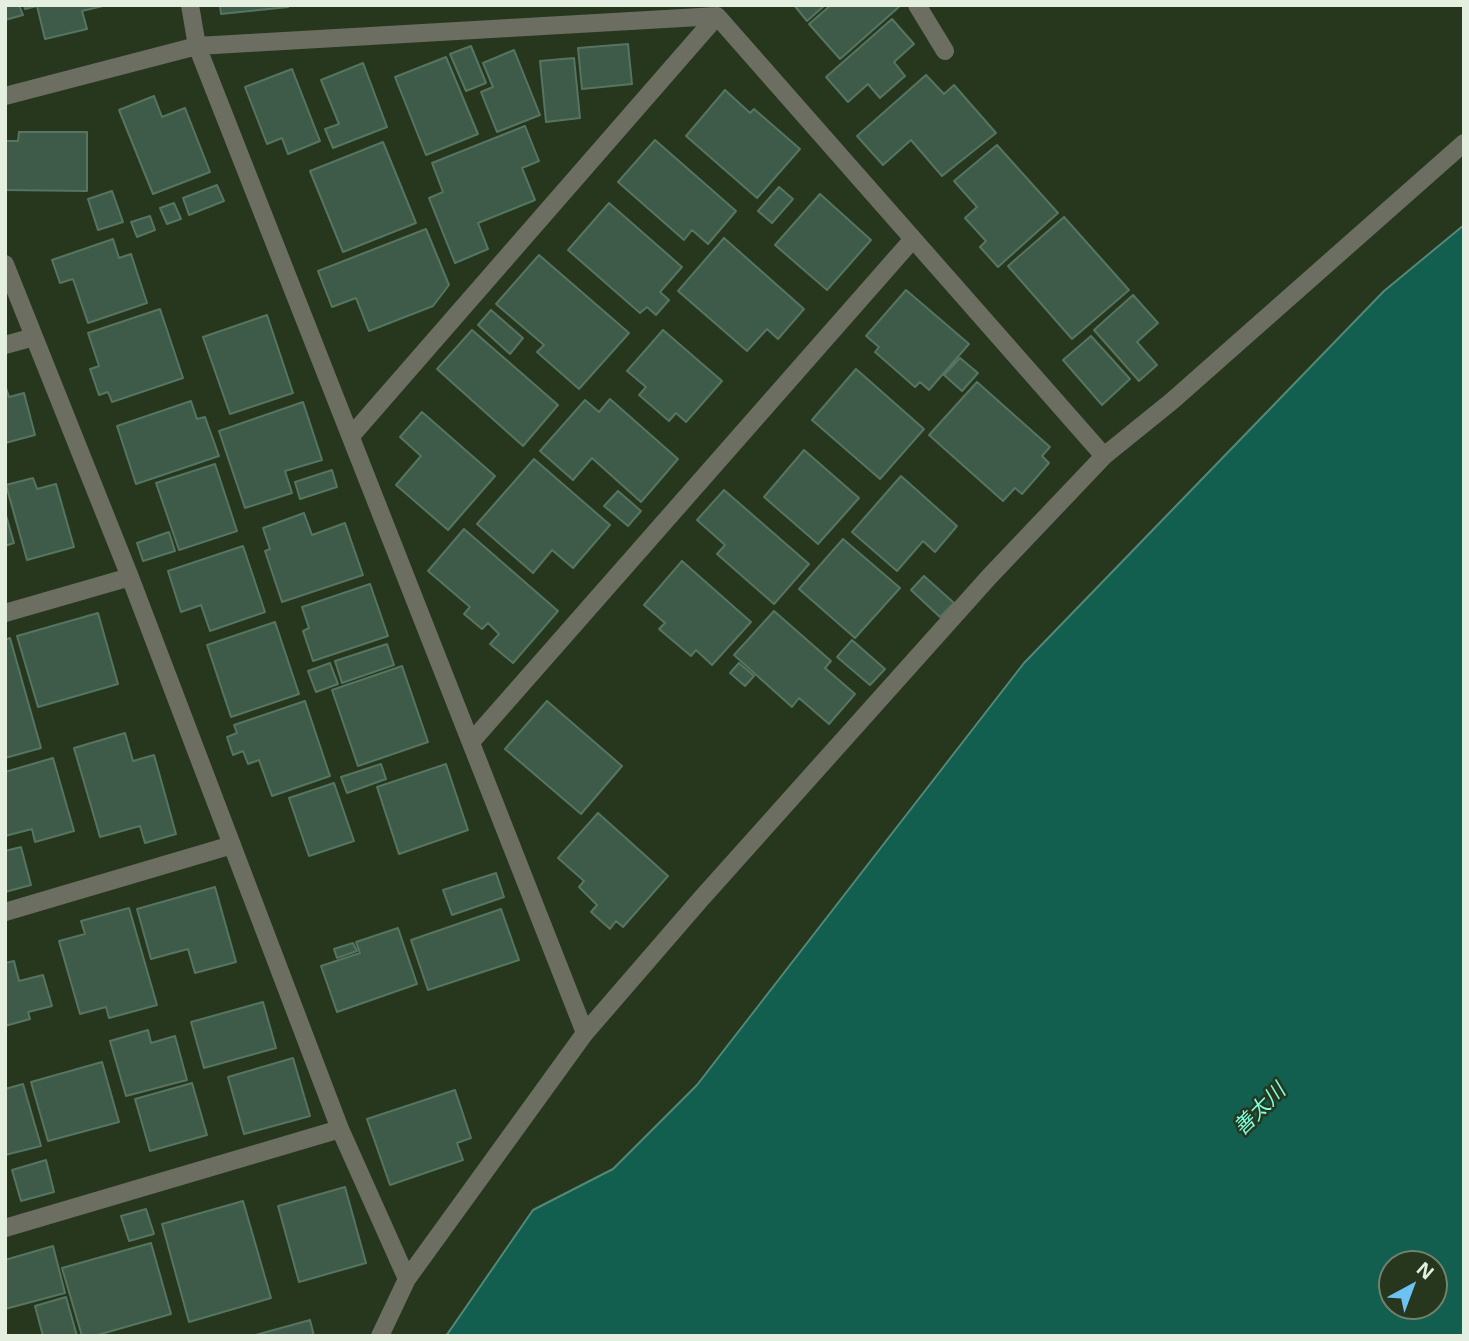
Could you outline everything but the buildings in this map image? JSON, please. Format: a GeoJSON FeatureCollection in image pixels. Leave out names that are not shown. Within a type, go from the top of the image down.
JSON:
{"type":"FeatureCollection","features":[{"type":"Feature","properties":{"kind":"street"},"geometry":{"type":"LineString","coordinates":[[190,5],[197,46],[585,1033]]}},
{"type":"Feature","properties":{"kind":"street"},"geometry":{"type":"LineString","coordinates":[[917,5],[945,51]]}},
{"type":"Feature","properties":{"kind":"street"},"geometry":{"type":"LineString","coordinates":[[5,96],[197,46],[604,14],[717,16],[1104,456]]}},
{"type":"Feature","properties":{"kind":"street"},"geometry":{"type":"LineString","coordinates":[[351,436],[717,16]]}},
{"type":"Feature","properties":{"kind":"street"},"geometry":{"type":"LineString","coordinates":[[380,1336],[407,1279],[585,1033],[989,577],[1104,456],[1172,401],[1464,143]]}},
{"type":"Feature","properties":{"kind":"street"},"geometry":{"type":"LineString","coordinates":[[471,742],[913,239]]}},
{"type":"Feature","properties":{"kind":"street"},"geometry":{"type":"LineString","coordinates":[[5,264],[130,577],[340,1129],[407,1279]]}},
{"type":"Feature","properties":{"kind":"street"},"geometry":{"type":"LineString","coordinates":[[5,345],[34,337]]}},
{"type":"Feature","properties":{"kind":"street"},"geometry":{"type":"LineString","coordinates":[[5,613],[130,577]]}},
{"type":"Feature","properties":{"kind":"street"},"geometry":{"type":"LineString","coordinates":[[5,912],[232,845]]}},
{"type":"Feature","properties":{"kind":"street"},"geometry":{"type":"LineString","coordinates":[[5,1228],[340,1129]]}},
{"type":"Feature","properties":{"kind":"water","name":"善太川"},"geometry":{"type":"Polygon","coordinates":[[[1464,225],[1464,1336],[446,1336],[533,1210],[613,1169],[697,1085],[1024,663],[1384,291],[1464,225]]]}}]}
